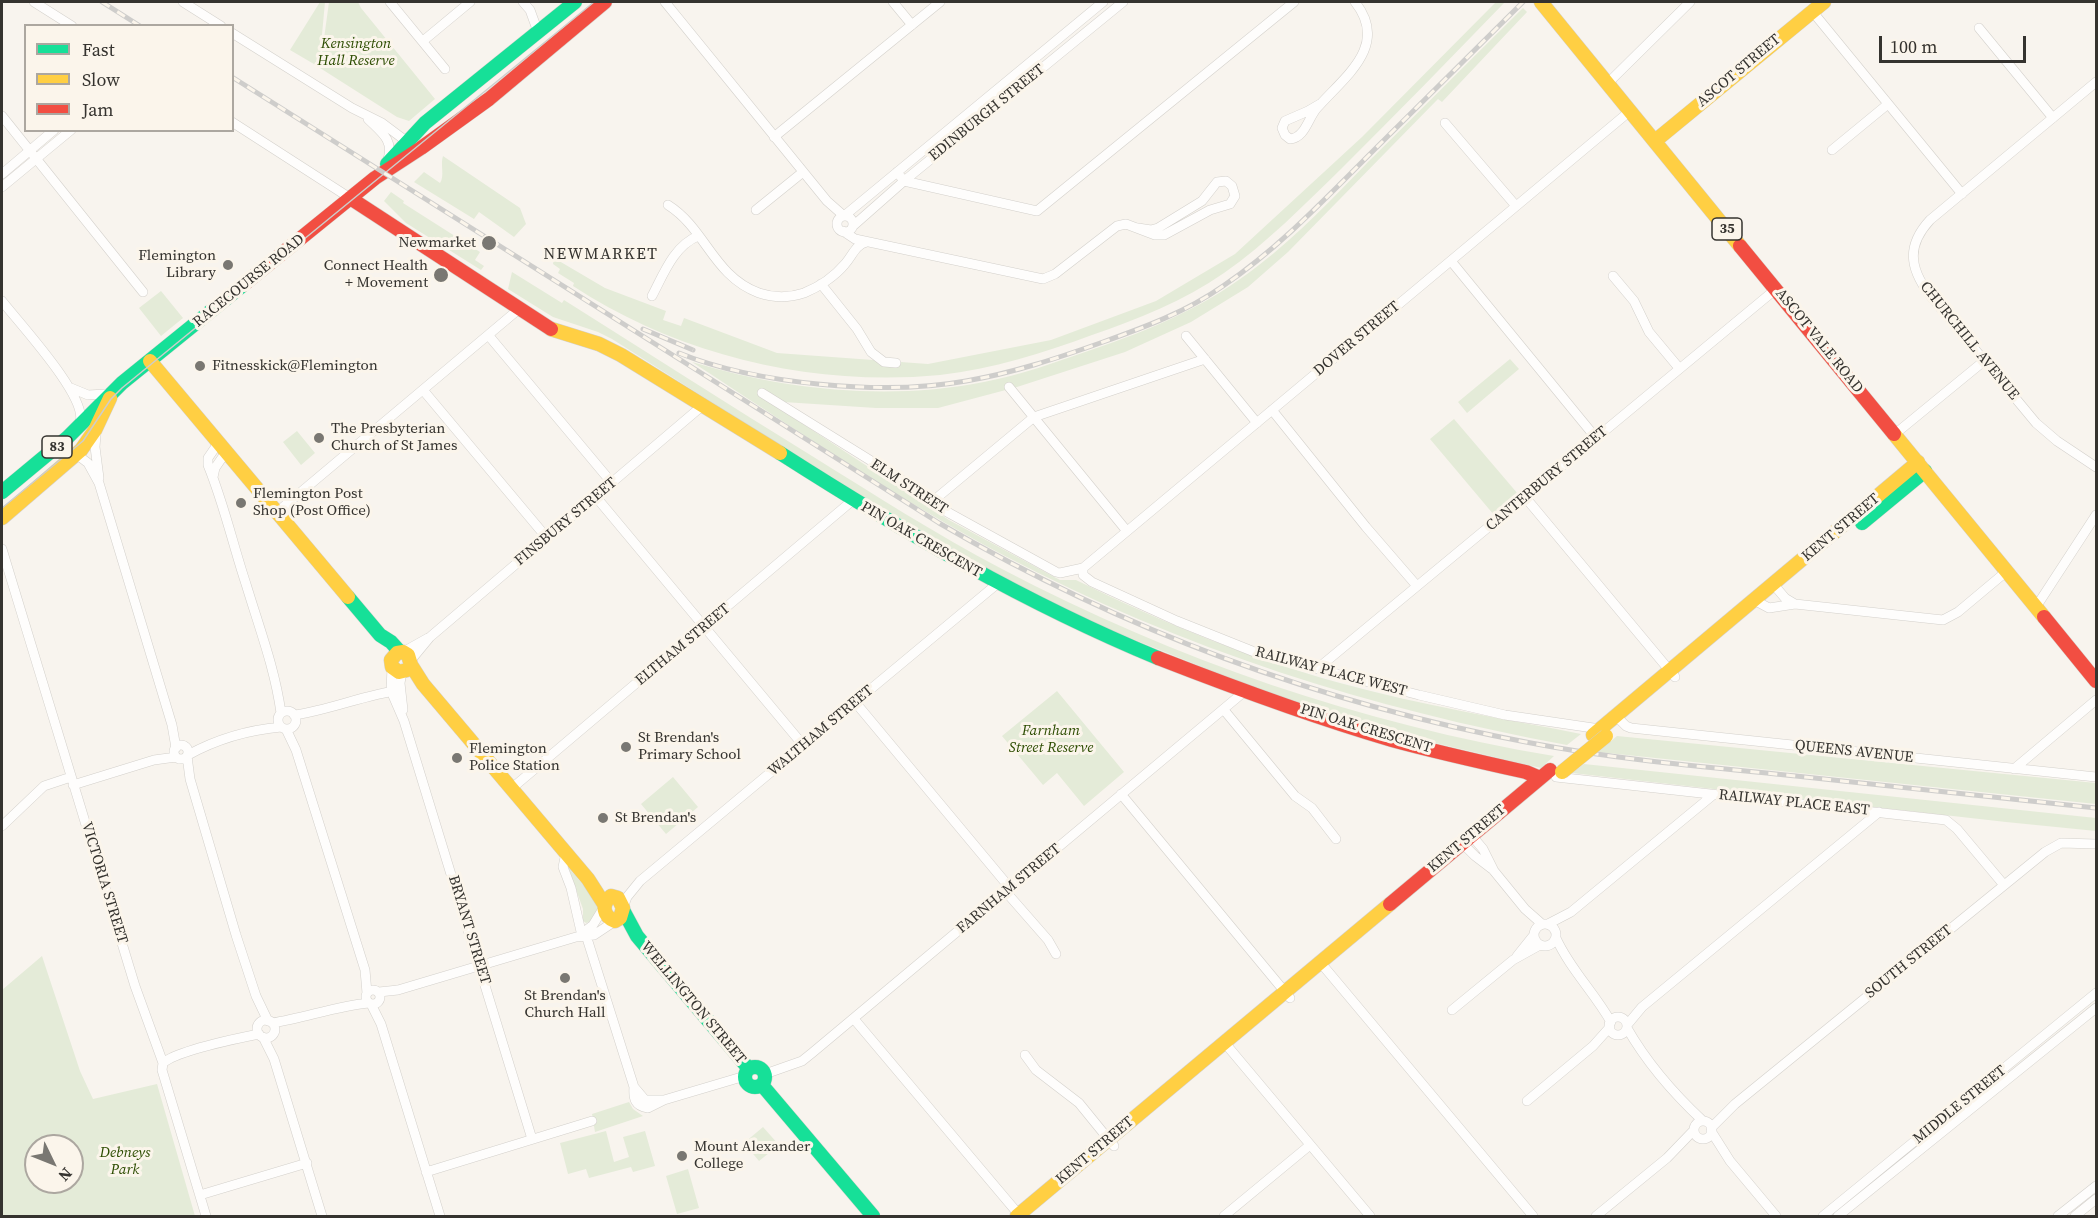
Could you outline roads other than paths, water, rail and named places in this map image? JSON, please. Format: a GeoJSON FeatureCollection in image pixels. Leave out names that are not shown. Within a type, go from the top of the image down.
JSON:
{"type":"FeatureCollection","features":[{"type":"Feature","properties":{"kind":"main road","name":"RACECOURSE ROAD"},"geometry":{"type":"LineString","coordinates":[[375,178],[406,141],[425,123],[576,2]]}},
{"type":"Feature","properties":{"kind":"main road","name":"RACECOURSE ROAD"},"geometry":{"type":"LineString","coordinates":[[3,489],[78,427],[94,408],[122,383],[350,198],[375,178],[481,105],[605,2]]}},
{"type":"Feature","properties":{"kind":"main road","name":"ASCOT VALE ROAD"},"geometry":{"type":"LineString","coordinates":[[1541,2],[2097,681]]}},
{"type":"Feature","properties":{"kind":"main road","name":"ASCOT STREET"},"geometry":{"type":"LineString","coordinates":[[1655,141],[1824,2]]}},
{"type":"Feature","properties":{"kind":"main road"},"geometry":{"type":"LineString","coordinates":[[467,89],[481,105]]}},
{"type":"Feature","properties":{"kind":"main road","name":"PIN OAK CRESCENT"},"geometry":{"type":"LineString","coordinates":[[350,198],[519,309],[562,334],[596,343],[613,351],[853,500],[996,584],[1086,628],[1245,691],[1394,740],[1526,772],[1552,774]]}},
{"type":"Feature","properties":{"kind":"main road"},"geometry":{"type":"LineString","coordinates":[[150,362],[380,635],[384,647],[423,684],[609,901]]}},
{"type":"Feature","properties":{"kind":"main road","name":"RACECOURSE ROAD"},"geometry":{"type":"LineString","coordinates":[[2,518],[76,454],[92,435],[112,396],[122,383]]}},
{"type":"Feature","properties":{"kind":"main road","name":"KENT STREET"},"geometry":{"type":"LineString","coordinates":[[1021,1216],[1922,467]]}},
{"type":"Feature","properties":{"kind":"main road","name":"WELLINGTON STREET"},"geometry":{"type":"LineString","coordinates":[[609,901],[606,915],[610,920],[619,915],[747,1072]]}},
{"type":"Feature","properties":{"kind":"main road"},"geometry":{"type":"LineString","coordinates":[[747,1072],[758,1067],[764,1079],[873,1216]]}},
{"type":"Feature","properties":{"kind":"street"},"geometry":{"type":"LineString","coordinates":[[34,2],[69,24]]}},
{"type":"Feature","properties":{"kind":"street"},"geometry":{"type":"LineString","coordinates":[[183,2],[218,24]]}},
{"type":"Feature","properties":{"kind":"street"},"geometry":{"type":"LineString","coordinates":[[390,2],[445,69]]}},
{"type":"Feature","properties":{"kind":"street"},"geometry":{"type":"LineString","coordinates":[[423,41],[470,2]]}},
{"type":"Feature","properties":{"kind":"street"},"geometry":{"type":"LineString","coordinates":[[523,2],[530,10],[551,21]]}},
{"type":"Feature","properties":{"kind":"street"},"geometry":{"type":"LineString","coordinates":[[665,2],[846,225],[867,242],[1043,279],[1055,274],[1117,226],[1126,224],[1155,235],[1164,235],[1210,210],[1230,204],[1235,191],[1228,182],[1219,181],[1202,201],[1165,224],[1151,230],[1138,228]]}},
{"type":"Feature","properties":{"kind":"street"},"geometry":{"type":"LineString","coordinates":[[894,2],[912,25]]}},
{"type":"Feature","properties":{"kind":"street"},"geometry":{"type":"LineString","coordinates":[[774,137],[940,2]]}},
{"type":"Feature","properties":{"kind":"street","name":"EDINBURGH STREET"},"geometry":{"type":"LineString","coordinates":[[846,225],[897,172],[1103,2]]}},
{"type":"Feature","properties":{"kind":"street","name":"EDINBURGH STREET"},"geometry":{"type":"LineString","coordinates":[[846,225],[904,181],[1123,2]]}},
{"type":"Feature","properties":{"kind":"street"},"geometry":{"type":"LineString","coordinates":[[897,172],[904,181],[1038,211],[1294,2]]}},
{"type":"Feature","properties":{"kind":"street"},"geometry":{"type":"LineString","coordinates":[[1320,104],[1354,69],[1364,50],[1367,21],[1355,2]]}},
{"type":"Feature","properties":{"kind":"street"},"geometry":{"type":"LineString","coordinates":[[1608,83],[1690,2]]}},
{"type":"Feature","properties":{"kind":"street"},"geometry":{"type":"LineString","coordinates":[[530,10],[538,32]]}},
{"type":"Feature","properties":{"kind":"street"},"geometry":{"type":"LineString","coordinates":[[1812,11],[1962,194]]}},
{"type":"Feature","properties":{"kind":"street"},"geometry":{"type":"LineString","coordinates":[[1979,28],[2053,118]]}},
{"type":"Feature","properties":{"kind":"street"},"geometry":{"type":"LineString","coordinates":[[234,34],[367,117],[382,123],[406,141]]}},
{"type":"Feature","properties":{"kind":"street","name":"CHURCHILL AVENUE"},"geometry":{"type":"LineString","coordinates":[[2097,82],[1922,229],[1917,238],[1913,258],[1917,276],[1922,285],[2036,423],[2057,441],[2097,467]]}},
{"type":"Feature","properties":{"kind":"street"},"geometry":{"type":"LineString","coordinates":[[1832,150],[1888,104]]}},
{"type":"Feature","properties":{"kind":"street","name":"DOVER STREET"},"geometry":{"type":"LineString","coordinates":[[1083,571],[1126,530],[1630,111]]}},
{"type":"Feature","properties":{"kind":"street"},"geometry":{"type":"LineString","coordinates":[[2,116],[143,292]]}},
{"type":"Feature","properties":{"kind":"street"},"geometry":{"type":"LineString","coordinates":[[367,117],[390,143],[387,164]]}},
{"type":"Feature","properties":{"kind":"street"},"geometry":{"type":"LineString","coordinates":[[234,123],[350,198]]}},
{"type":"Feature","properties":{"kind":"street"},"geometry":{"type":"LineString","coordinates":[[1445,123],[1516,207]]}},
{"type":"Feature","properties":{"kind":"street"},"geometry":{"type":"LineString","coordinates":[[2,174],[52,132]]}},
{"type":"Feature","properties":{"kind":"street"},"geometry":{"type":"LineString","coordinates":[[2,187],[69,132]]}},
{"type":"Feature","properties":{"kind":"street"},"geometry":{"type":"LineString","coordinates":[[756,210],[803,172]]}},
{"type":"Feature","properties":{"kind":"street"},"geometry":{"type":"LineString","coordinates":[[668,205],[684,219],[729,275],[757,292],[772,296],[791,296],[821,284],[836,272],[856,247],[867,242]]}},
{"type":"Feature","properties":{"kind":"street"},"geometry":{"type":"LineString","coordinates":[[846,225],[854,244],[850,256]]}},
{"type":"Feature","properties":{"kind":"street"},"geometry":{"type":"LineString","coordinates":[[652,296],[669,263],[681,247],[688,240],[698,236]]}},
{"type":"Feature","properties":{"kind":"street"},"geometry":{"type":"LineString","coordinates":[[1451,261],[1596,438]]}},
{"type":"Feature","properties":{"kind":"street"},"geometry":{"type":"LineString","coordinates":[[1613,276],[1637,306],[1648,332],[1679,368]]}},
{"type":"Feature","properties":{"kind":"street"},"geometry":{"type":"LineString","coordinates":[[821,284],[852,321],[871,352],[884,362],[896,363]]}},
{"type":"Feature","properties":{"kind":"street","name":"CANTERBURY STREET"},"geometry":{"type":"LineString","coordinates":[[1317,669],[1776,289]]}},
{"type":"Feature","properties":{"kind":"street"},"geometry":{"type":"LineString","coordinates":[[2,301],[70,386],[81,410],[82,418],[78,427]]}},
{"type":"Feature","properties":{"kind":"street"},"geometry":{"type":"LineString","coordinates":[[276,513],[519,309]]}},
{"type":"Feature","properties":{"kind":"street"},"geometry":{"type":"LineString","coordinates":[[489,336],[612,483]]}},
{"type":"Feature","properties":{"kind":"street"},"geometry":{"type":"LineString","coordinates":[[1186,336],[1257,423]]}},
{"type":"Feature","properties":{"kind":"street"},"geometry":{"type":"LineString","coordinates":[[933,501],[1034,417],[1205,360]]}},
{"type":"Feature","properties":{"kind":"street"},"geometry":{"type":"LineString","coordinates":[[1895,434],[1984,361]]}},
{"type":"Feature","properties":{"kind":"street"},"geometry":{"type":"LineString","coordinates":[[70,386],[83,394],[96,396],[108,393],[122,383]]}},
{"type":"Feature","properties":{"kind":"street"},"geometry":{"type":"LineString","coordinates":[[1009,387],[1126,530]]}},
{"type":"Feature","properties":{"kind":"street"},"geometry":{"type":"LineString","coordinates":[[423,390],[547,538]]}},
{"type":"Feature","properties":{"kind":"street","name":"ELM STREET"},"geometry":{"type":"LineString","coordinates":[[762,393],[944,510],[1059,573],[1083,571]]}},
{"type":"Feature","properties":{"kind":"street","name":"FINSBURY STREET"},"geometry":{"type":"LineString","coordinates":[[402,662],[702,406]]}},
{"type":"Feature","properties":{"kind":"street"},"geometry":{"type":"LineString","coordinates":[[1272,410],[1366,527],[1417,586]]}},
{"type":"Feature","properties":{"kind":"street"},"geometry":{"type":"LineString","coordinates":[[102,418],[94,444],[99,483],[322,1216]]}},
{"type":"Feature","properties":{"kind":"street"},"geometry":{"type":"LineString","coordinates":[[223,447],[208,461],[440,1216]]}},
{"type":"Feature","properties":{"kind":"street"},"geometry":{"type":"LineString","coordinates":[[76,454],[88,463],[99,483]]}},
{"type":"Feature","properties":{"kind":"street"},"geometry":{"type":"LineString","coordinates":[[596,497],[803,745]]}},
{"type":"Feature","properties":{"kind":"street"},"geometry":{"type":"LineString","coordinates":[[1525,497],[1673,674]]}},
{"type":"Feature","properties":{"kind":"street","name":"ELTHAM STREET"},"geometry":{"type":"LineString","coordinates":[[511,789],[853,500]]}},
{"type":"Feature","properties":{"kind":"street"},"geometry":{"type":"LineString","coordinates":[[2036,607],[2097,515]]}},
{"type":"Feature","properties":{"kind":"street","name":"VICTORIA STREET"},"geometry":{"type":"LineString","coordinates":[[2,549],[135,986],[163,1063],[162,1070],[206,1216]]}},
{"type":"Feature","properties":{"kind":"street","name":"RAILWAY PLACE WEST"},"geometry":{"type":"LineString","coordinates":[[1083,571],[1092,582],[1257,653],[1505,715],[1600,733]]}},
{"type":"Feature","properties":{"kind":"street"},"geometry":{"type":"LineString","coordinates":[[1758,603],[1769,608],[1795,604],[1943,620],[1958,612],[2007,571]]}},
{"type":"Feature","properties":{"kind":"street","name":"WALTHAM STREET"},"geometry":{"type":"LineString","coordinates":[[609,901],[644,877],[996,584]]}},
{"type":"Feature","properties":{"kind":"street"},"geometry":{"type":"LineString","coordinates":[[1776,588],[1795,604]]}},
{"type":"Feature","properties":{"kind":"street","name":"BRYANT STREET"},"geometry":{"type":"LineString","coordinates":[[402,662],[396,690],[532,1139]]}},
{"type":"Feature","properties":{"kind":"street"},"geometry":{"type":"LineString","coordinates":[[2,826],[44,786],[154,760],[396,690]]}},
{"type":"Feature","properties":{"kind":"street","name":"FARNHAM STREET"},"geometry":{"type":"LineString","coordinates":[[764,1079],[802,1061],[1245,691]]}},
{"type":"Feature","properties":{"kind":"street"},"geometry":{"type":"LineString","coordinates":[[2014,769],[2097,700]]}},
{"type":"Feature","properties":{"kind":"street"},"geometry":{"type":"LineString","coordinates":[[855,702],[1048,940],[1056,954]]}},
{"type":"Feature","properties":{"kind":"street"},"geometry":{"type":"LineString","coordinates":[[1224,710],[1295,796],[1312,808],[1336,839]]}},
{"type":"Feature","properties":{"kind":"street","name":"QUEENS AVENUE"},"geometry":{"type":"LineString","coordinates":[[1619,719],[1626,726],[1650,730],[2097,777]]}},
{"type":"Feature","properties":{"kind":"street","name":"RAILWAY PLACE EAST"},"geometry":{"type":"LineString","coordinates":[[1552,774],[1713,795],[1946,820],[1957,829],[2004,885]]}},
{"type":"Feature","properties":{"kind":"street"},"geometry":{"type":"LineString","coordinates":[[1121,794],[1288,995]]}},
{"type":"Feature","properties":{"kind":"street"},"geometry":{"type":"LineString","coordinates":[[1452,1010],[1545,931],[1713,795]]}},
{"type":"Feature","properties":{"kind":"street"},"geometry":{"type":"LineString","coordinates":[[1527,1101],[1879,812]]}},
{"type":"Feature","properties":{"kind":"street","name":"SOUTH STREET"},"geometry":{"type":"LineString","coordinates":[[1596,1216],[2054,846],[2069,842],[2094,844]]}},
{"type":"Feature","properties":{"kind":"street"},"geometry":{"type":"LineString","coordinates":[[1470,843],[1545,931],[1618,1026],[1774,1215]]}},
{"type":"Feature","properties":{"kind":"street"},"geometry":{"type":"LineString","coordinates":[[566,853],[563,867],[571,888],[582,935],[634,1087],[636,1102],[648,1108],[664,1100],[747,1072]]}},
{"type":"Feature","properties":{"kind":"street","name":"WALTHAM STREET"},"geometry":{"type":"LineString","coordinates":[[619,915],[629,894],[644,877]]}},
{"type":"Feature","properties":{"kind":"street"},"geometry":{"type":"LineString","coordinates":[[582,935],[596,921],[609,901]]}},
{"type":"Feature","properties":{"kind":"street"},"geometry":{"type":"LineString","coordinates":[[163,1063],[170,1058],[298,1019],[582,935],[597,934],[619,915]]}},
{"type":"Feature","properties":{"kind":"street"},"geometry":{"type":"LineString","coordinates":[[1544,945],[1545,931]]}},
{"type":"Feature","properties":{"kind":"street"},"geometry":{"type":"LineString","coordinates":[[1544,945],[1545,931]]}},
{"type":"Feature","properties":{"kind":"street"},"geometry":{"type":"LineString","coordinates":[[1513,960],[1544,945]]}},
{"type":"Feature","properties":{"kind":"street"},"geometry":{"type":"LineString","coordinates":[[1544,945],[1567,961]]}},
{"type":"Feature","properties":{"kind":"street"},"geometry":{"type":"LineString","coordinates":[[1323,965],[1533,1216]]}},
{"type":"Feature","properties":{"kind":"street","name":"MIDDLE STREET"},"geometry":{"type":"LineString","coordinates":[[1823,1216],[2097,993]]}},
{"type":"Feature","properties":{"kind":"street","name":"MIDDLE STREET"},"geometry":{"type":"LineString","coordinates":[[1838,1216],[2097,1008]]}},
{"type":"Feature","properties":{"kind":"street"},"geometry":{"type":"LineString","coordinates":[[854,1019],[1021,1216]]}},
{"type":"Feature","properties":{"kind":"street"},"geometry":{"type":"LineString","coordinates":[[1227,1045],[1370,1216]]}},
{"type":"Feature","properties":{"kind":"street"},"geometry":{"type":"LineString","coordinates":[[1025,1055],[1036,1070],[1079,1103],[1112,1142]]}},
{"type":"Feature","properties":{"kind":"street"},"geometry":{"type":"LineString","coordinates":[[426,1172],[592,1121]]}},
{"type":"Feature","properties":{"kind":"street"},"geometry":{"type":"LineString","coordinates":[[1224,1216],[1310,1145]]}},
{"type":"Feature","properties":{"kind":"street"},"geometry":{"type":"LineString","coordinates":[[200,1195],[307,1163]]}},
{"type":"Feature","properties":{"kind":"street"},"geometry":{"type":"LineString","coordinates":[[2058,1216],[2097,1186]]}},
{"type":"Feature","properties":{"kind":"street"},"geometry":{"type":"LineString","coordinates":[[2075,1216],[2097,1199]]}},
{"type":"Feature","properties":{"kind":"tram line"},"geometry":{"type":"LineString","coordinates":[[2,508],[83,441],[111,399],[122,388],[594,2]]}},
{"type":"Feature","properties":{"kind":"railway"},"geometry":{"type":"LineString","coordinates":[[102,2],[137,24]]}},
{"type":"Feature","properties":{"kind":"railway"},"geometry":{"type":"LineString","coordinates":[[679,353],[744,373],[820,384],[859,387],[933,385],[984,378],[1018,369],[1069,354],[1150,325],[1209,295],[1263,256],[1319,205],[1523,2]]}},
{"type":"Feature","properties":{"kind":"railway"},"geometry":{"type":"LineString","coordinates":[[234,78],[939,523],[1008,562],[1079,597],[1226,659],[1376,707],[1453,727],[1564,749],[1663,762],[2096,808]]}},
{"type":"Feature","properties":{"kind":"railway"},"geometry":{"type":"LineString","coordinates":[[643,329],[693,350]]}},
{"type":"Feature","properties":{"kind":"place","name":"Newmarket"},"geometry":{"type":"Point","coordinates":[489,243]}},
{"type":"Feature","properties":{"kind":"place","name":"Flemington Library"},"geometry":{"type":"Point","coordinates":[228,265]}},
{"type":"Feature","properties":{"kind":"place","name":"Connect Health + Movement"},"geometry":{"type":"Point","coordinates":[441,275]}},
{"type":"Feature","properties":{"kind":"place","name":"Fitnesskick@Flemington"},"geometry":{"type":"Point","coordinates":[200,366]}},
{"type":"Feature","properties":{"kind":"place","name":"The Presbyterian Church of St James"},"geometry":{"type":"Point","coordinates":[319,438]}},
{"type":"Feature","properties":{"kind":"place","name":"Flemington Post Shop (Post Office)"},"geometry":{"type":"Point","coordinates":[241,503]}},
{"type":"Feature","properties":{"kind":"place","name":"St Brendan's Primary School"},"geometry":{"type":"Point","coordinates":[626,747]}},
{"type":"Feature","properties":{"kind":"place","name":"Flemington Police Station"},"geometry":{"type":"Point","coordinates":[457,758]}},
{"type":"Feature","properties":{"kind":"place","name":"St Brendan's"},"geometry":{"type":"Point","coordinates":[603,818]}},
{"type":"Feature","properties":{"kind":"place","name":"St Brendan's Church Hall"},"geometry":{"type":"Point","coordinates":[565,978]}},
{"type":"Feature","properties":{"kind":"place","name":"Mount Alexander College"},"geometry":{"type":"Point","coordinates":[682,1156]}},
{"type":"Feature","properties":{"kind":"district","name":"NEWMARKET"},"geometry":{"type":"Point","coordinates":[601,255]}},
{"type":"Feature","properties":{"kind":"park label","name":"Kensington Hall Reserve"},"geometry":{"type":"Point","coordinates":[356,52]}},
{"type":"Feature","properties":{"kind":"park label","name":"Farnham Street Reserve"},"geometry":{"type":"Point","coordinates":[1051,740]}},
{"type":"Feature","properties":{"kind":"park label","name":"Debneys Park"},"geometry":{"type":"Point","coordinates":[125,1162]}}]}
